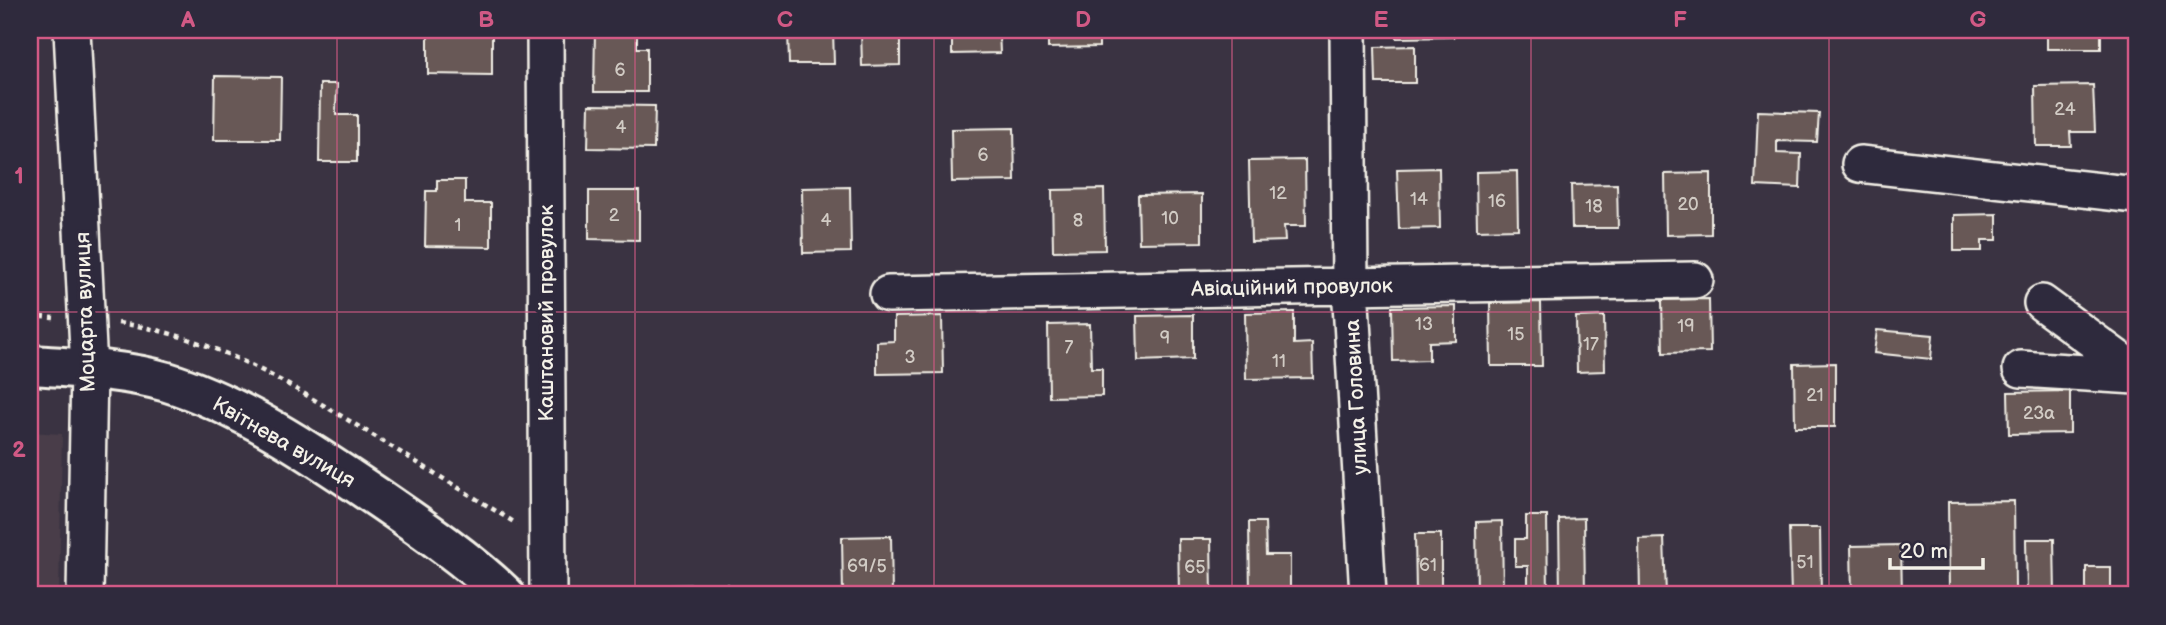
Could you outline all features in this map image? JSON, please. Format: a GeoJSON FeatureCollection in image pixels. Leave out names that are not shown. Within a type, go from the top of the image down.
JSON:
{"type":"FeatureCollection","features":[{"type":"Feature","properties":{"kind":"main road","name":"Квітнева вулиця"},"geometry":{"type":"LineString","coordinates":[[30,365],[128,373],[203,395],[301,448],[371,493],[448,547],[505,595]]}},
{"type":"Feature","properties":{"kind":"street","name":"Моцарта вулиця"},"geometry":{"type":"LineString","coordinates":[[72,30],[89,369],[85,595]]}},
{"type":"Feature","properties":{"kind":"street","name":"Каштановий провулок"},"geometry":{"type":"LineString","coordinates":[[545,30],[548,595]]}},
{"type":"Feature","properties":{"kind":"street","name":"улица Головина"},"geometry":{"type":"LineString","coordinates":[[1348,30],[1350,286],[1368,595]]}},
{"type":"Feature","properties":{"kind":"street"},"geometry":{"type":"LineString","coordinates":[[1860,164],[2136,195]]}},
{"type":"Feature","properties":{"kind":"street","name":"Авіаційний провулок"},"geometry":{"type":"LineString","coordinates":[[888,294],[1695,280]]}},
{"type":"Feature","properties":{"kind":"street"},"geometry":{"type":"LineString","coordinates":[[2042,303],[2136,374]]}},
{"type":"Feature","properties":{"kind":"street"},"geometry":{"type":"LineString","coordinates":[[2021,369],[2136,374]]}},
{"type":"Feature","properties":{"kind":"path"},"geometry":{"type":"LineString","coordinates":[[30,316],[41,317],[40,327]]}},
{"type":"Feature","properties":{"kind":"path"},"geometry":{"type":"LineString","coordinates":[[86,320],[121,323],[170,333],[236,356],[315,400],[547,543]]}},
{"type":"Feature","properties":{"kind":"shaded area"},"geometry":{"type":"Polygon","coordinates":[[[30,432],[62,434],[59,595],[30,595],[30,432]]]}},
{"type":"Feature","properties":{"kind":"building"},"geometry":{"type":"Polygon","coordinates":[[[595,30],[637,30],[637,48],[647,48],[647,92],[594,92],[595,30]]]}},
{"type":"Feature","properties":{"kind":"building"},"geometry":{"type":"Polygon","coordinates":[[[788,30],[833,30],[834,64],[789,64],[788,30]]]}},
{"type":"Feature","properties":{"kind":"building"},"geometry":{"type":"Polygon","coordinates":[[[861,30],[900,30],[900,65],[862,66],[861,30]]]}},
{"type":"Feature","properties":{"kind":"building"},"geometry":{"type":"Polygon","coordinates":[[[952,30],[999,30],[1000,53],[952,54],[952,30]]]}},
{"type":"Feature","properties":{"kind":"building"},"geometry":{"type":"Polygon","coordinates":[[[1048,30],[1099,30],[1099,47],[1048,48],[1048,30]]]}},
{"type":"Feature","properties":{"kind":"building"},"geometry":{"type":"Polygon","coordinates":[[[1255,30],[1304,30],[1304,33],[1255,34],[1255,30]]]}},
{"type":"Feature","properties":{"kind":"building"},"geometry":{"type":"Polygon","coordinates":[[[1396,30],[1454,30],[1454,37],[1396,38],[1396,30]]]}},
{"type":"Feature","properties":{"kind":"building"},"geometry":{"type":"Polygon","coordinates":[[[2047,30],[2101,30],[2101,49],[2047,49],[2047,30]]]}},
{"type":"Feature","properties":{"kind":"building"},"geometry":{"type":"Polygon","coordinates":[[[428,31],[492,31],[492,75],[428,74],[428,31]]]}},
{"type":"Feature","properties":{"kind":"building"},"geometry":{"type":"Polygon","coordinates":[[[1415,46],[1415,83],[1376,83],[1375,47],[1415,46]]]}},
{"type":"Feature","properties":{"kind":"building"},"geometry":{"type":"Polygon","coordinates":[[[215,76],[281,77],[280,140],[214,140],[215,76]]]}},
{"type":"Feature","properties":{"kind":"building"},"geometry":{"type":"Polygon","coordinates":[[[320,84],[337,84],[336,115],[357,115],[357,162],[319,162],[320,84]]]}},
{"type":"Feature","properties":{"kind":"building"},"geometry":{"type":"Polygon","coordinates":[[[2093,85],[2095,132],[2070,132],[2071,146],[2036,146],[2035,86],[2093,85]]]}},
{"type":"Feature","properties":{"kind":"building"},"geometry":{"type":"Polygon","coordinates":[[[589,105],[655,106],[654,149],[588,148],[589,105]]]}},
{"type":"Feature","properties":{"kind":"building"},"geometry":{"type":"Polygon","coordinates":[[[1758,111],[1819,113],[1817,142],[1777,141],[1777,153],[1801,154],[1800,188],[1755,186],[1758,111]]]}},
{"type":"Feature","properties":{"kind":"building"},"geometry":{"type":"Polygon","coordinates":[[[1014,128],[1015,181],[952,182],[951,129],[1014,128]]]}},
{"type":"Feature","properties":{"kind":"building"},"geometry":{"type":"Polygon","coordinates":[[[1305,160],[1306,226],[1284,226],[1285,241],[1251,242],[1249,161],[1305,160]]]}},
{"type":"Feature","properties":{"kind":"building"},"geometry":{"type":"Polygon","coordinates":[[[1439,168],[1440,228],[1399,229],[1397,169],[1439,168]]]}},
{"type":"Feature","properties":{"kind":"building"},"geometry":{"type":"Polygon","coordinates":[[[1517,171],[1518,229],[1477,230],[1476,172],[1517,171]]]}},
{"type":"Feature","properties":{"kind":"building"},"geometry":{"type":"Polygon","coordinates":[[[1711,173],[1711,234],[1666,235],[1665,174],[1711,173]]]}},
{"type":"Feature","properties":{"kind":"building"},"geometry":{"type":"Polygon","coordinates":[[[437,180],[465,180],[465,203],[491,203],[491,247],[425,246],[426,191],[437,191],[437,180]]]}},
{"type":"Feature","properties":{"kind":"building"},"geometry":{"type":"Polygon","coordinates":[[[1617,184],[1618,228],[1572,228],[1571,185],[1617,184]]]}},
{"type":"Feature","properties":{"kind":"building"},"geometry":{"type":"Polygon","coordinates":[[[850,187],[851,252],[803,253],[802,188],[850,187]]]}},
{"type":"Feature","properties":{"kind":"building"},"geometry":{"type":"Polygon","coordinates":[[[1104,189],[1105,250],[1053,251],[1052,190],[1104,189]]]}},
{"type":"Feature","properties":{"kind":"building"},"geometry":{"type":"Polygon","coordinates":[[[589,191],[639,191],[639,240],[589,239],[589,191]]]}},
{"type":"Feature","properties":{"kind":"building"},"geometry":{"type":"Polygon","coordinates":[[[1202,194],[1202,242],[1139,243],[1138,195],[1202,194]]]}},
{"type":"Feature","properties":{"kind":"building"},"geometry":{"type":"Polygon","coordinates":[[[1997,214],[1997,240],[1982,240],[1982,251],[1954,251],[1954,215],[1997,214]]]}},
{"type":"Feature","properties":{"kind":"building"},"geometry":{"type":"Polygon","coordinates":[[[1709,299],[1710,352],[1663,353],[1662,300],[1709,299]]]}},
{"type":"Feature","properties":{"kind":"building"},"geometry":{"type":"Polygon","coordinates":[[[1541,302],[1542,366],[1491,366],[1490,303],[1541,302]]]}},
{"type":"Feature","properties":{"kind":"building"},"geometry":{"type":"Polygon","coordinates":[[[1456,306],[1456,341],[1429,342],[1429,360],[1393,361],[1392,307],[1456,306]]]}},
{"type":"Feature","properties":{"kind":"building"},"geometry":{"type":"Polygon","coordinates":[[[1294,312],[1294,344],[1312,343],[1313,378],[1246,379],[1245,313],[1294,312]]]}},
{"type":"Feature","properties":{"kind":"building"},"geometry":{"type":"Polygon","coordinates":[[[1193,315],[1193,359],[1138,361],[1137,316],[1193,315]]]}},
{"type":"Feature","properties":{"kind":"building"},"geometry":{"type":"Polygon","coordinates":[[[942,316],[943,373],[877,374],[877,342],[894,341],[894,317],[942,316]]]}},
{"type":"Feature","properties":{"kind":"building"},"geometry":{"type":"Polygon","coordinates":[[[1604,316],[1605,371],[1577,372],[1576,317],[1604,316]]]}},
{"type":"Feature","properties":{"kind":"building"},"geometry":{"type":"Polygon","coordinates":[[[1090,324],[1091,368],[1102,368],[1102,396],[1049,397],[1048,325],[1090,324]]]}},
{"type":"Feature","properties":{"kind":"building"},"geometry":{"type":"Polygon","coordinates":[[[1877,330],[1933,335],[1931,359],[1874,353],[1877,330]]]}},
{"type":"Feature","properties":{"kind":"building"},"geometry":{"type":"Polygon","coordinates":[[[1835,363],[1835,427],[1795,427],[1794,364],[1835,363]]]}},
{"type":"Feature","properties":{"kind":"building"},"geometry":{"type":"Polygon","coordinates":[[[2070,391],[2070,433],[2009,434],[2008,392],[2070,391]]]}},
{"type":"Feature","properties":{"kind":"building"},"geometry":{"type":"Polygon","coordinates":[[[2014,501],[2015,589],[1949,590],[1948,502],[2014,501]]]}},
{"type":"Feature","properties":{"kind":"building"},"geometry":{"type":"Polygon","coordinates":[[[1526,516],[1547,516],[1548,595],[1528,595],[1528,566],[1515,566],[1515,539],[1526,539],[1526,516]]]}},
{"type":"Feature","properties":{"kind":"building"},"geometry":{"type":"Polygon","coordinates":[[[1584,518],[1585,595],[1560,595],[1559,519],[1584,518]]]}},
{"type":"Feature","properties":{"kind":"building"},"geometry":{"type":"Polygon","coordinates":[[[1502,521],[1503,595],[1477,595],[1476,522],[1502,521]]]}},
{"type":"Feature","properties":{"kind":"building"},"geometry":{"type":"Polygon","coordinates":[[[1249,522],[1265,522],[1266,555],[1290,555],[1290,595],[1250,595],[1249,522]]]}},
{"type":"Feature","properties":{"kind":"building"},"geometry":{"type":"Polygon","coordinates":[[[1789,528],[1820,528],[1821,595],[1791,595],[1789,528]]]}},
{"type":"Feature","properties":{"kind":"building"},"geometry":{"type":"Polygon","coordinates":[[[1415,534],[1441,534],[1441,595],[1416,595],[1415,534]]]}},
{"type":"Feature","properties":{"kind":"building"},"geometry":{"type":"Polygon","coordinates":[[[891,536],[892,595],[843,595],[842,537],[891,536]]]}},
{"type":"Feature","properties":{"kind":"building"},"geometry":{"type":"Polygon","coordinates":[[[1664,538],[1666,595],[1640,595],[1639,539],[1664,538]]]}},
{"type":"Feature","properties":{"kind":"building"},"geometry":{"type":"Polygon","coordinates":[[[1178,539],[1211,539],[1212,595],[1179,595],[1178,539]]]}},
{"type":"Feature","properties":{"kind":"building"},"geometry":{"type":"Polygon","coordinates":[[[2026,539],[2054,539],[2055,595],[2027,595],[2026,539]]]}},
{"type":"Feature","properties":{"kind":"building"},"geometry":{"type":"Polygon","coordinates":[[[1901,545],[1902,595],[1852,595],[1851,546],[1901,545]]]}},
{"type":"Feature","properties":{"kind":"building"},"geometry":{"type":"Polygon","coordinates":[[[2086,567],[2111,567],[2111,595],[2086,595],[2086,567]]]}},
{"type":"Feature","properties":{"kind":"building"},"geometry":{"type":"Polygon","coordinates":[[[728,584],[728,595],[669,595],[669,585],[728,584]]]}}]}
